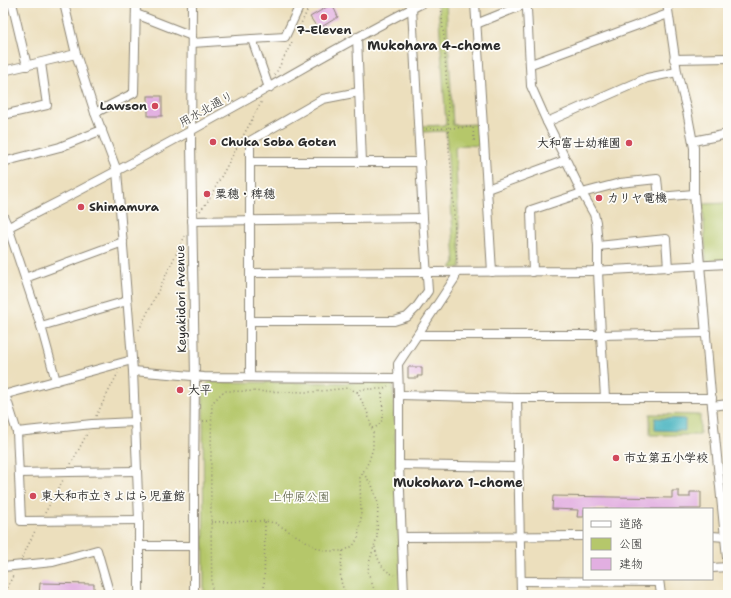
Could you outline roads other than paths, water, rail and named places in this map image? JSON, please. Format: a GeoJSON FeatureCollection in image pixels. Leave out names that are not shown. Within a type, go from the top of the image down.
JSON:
{"type":"FeatureCollection","features":[{"type":"Feature","properties":{"kind":"street"},"geometry":{"type":"LineString","coordinates":[[12,3],[27,66]]}},
{"type":"Feature","properties":{"kind":"street"},"geometry":{"type":"LineString","coordinates":[[64,3],[76,54],[95,113],[118,171],[133,371],[139,520],[139,595]]}},
{"type":"Feature","properties":{"kind":"street"},"geometry":{"type":"LineString","coordinates":[[95,113],[134,94],[136,3]]}},
{"type":"Feature","properties":{"kind":"street","name":"Keyakidori Avenue"},"geometry":{"type":"LineString","coordinates":[[192,3],[192,221],[195,377],[194,595]]}},
{"type":"Feature","properties":{"kind":"street"},"geometry":{"type":"LineString","coordinates":[[136,14],[192,40],[252,40],[284,37],[301,3]]}},
{"type":"Feature","properties":{"kind":"street"},"geometry":{"type":"LineString","coordinates":[[475,3],[492,272]]}},
{"type":"Feature","properties":{"kind":"street"},"geometry":{"type":"LineString","coordinates":[[476,24],[527,3],[531,86],[547,122],[594,214],[596,222],[605,397]]}},
{"type":"Feature","properties":{"kind":"street"},"geometry":{"type":"LineString","coordinates":[[667,3],[674,59],[694,145],[694,194],[700,266],[712,402],[726,522],[725,537],[728,568],[713,568]]}},
{"type":"Feature","properties":{"kind":"street"},"geometry":{"type":"LineString","coordinates":[[250,321],[394,321],[407,317],[416,308],[428,291],[418,129],[416,5]]}},
{"type":"Feature","properties":{"kind":"street","name":"用水北通り"},"geometry":{"type":"LineString","coordinates":[[6,228],[118,171],[192,131],[416,5]]}},
{"type":"Feature","properties":{"kind":"street"},"geometry":{"type":"LineString","coordinates":[[530,64],[668,14]]}},
{"type":"Feature","properties":{"kind":"street"},"geometry":{"type":"LineString","coordinates":[[357,37],[362,162]]}},
{"type":"Feature","properties":{"kind":"street"},"geometry":{"type":"LineString","coordinates":[[252,40],[269,88]]}},
{"type":"Feature","properties":{"kind":"street"},"geometry":{"type":"LineString","coordinates":[[3,71],[76,54]]}},
{"type":"Feature","properties":{"kind":"street"},"geometry":{"type":"LineString","coordinates":[[674,59],[728,58]]}},
{"type":"Feature","properties":{"kind":"street"},"geometry":{"type":"LineString","coordinates":[[3,115],[47,105],[41,63]]}},
{"type":"Feature","properties":{"kind":"street"},"geometry":{"type":"LineString","coordinates":[[547,122],[647,78],[677,72]]}},
{"type":"Feature","properties":{"kind":"street"},"geometry":{"type":"LineString","coordinates":[[250,377],[250,141],[323,99],[359,92]]}},
{"type":"Feature","properties":{"kind":"street"},"geometry":{"type":"LineString","coordinates":[[3,162],[60,147],[102,130]]}},
{"type":"Feature","properties":{"kind":"street"},"geometry":{"type":"LineString","coordinates":[[694,145],[728,134]]}},
{"type":"Feature","properties":{"kind":"street"},"geometry":{"type":"LineString","coordinates":[[487,190],[566,160]]}},
{"type":"Feature","properties":{"kind":"street"},"geometry":{"type":"LineString","coordinates":[[250,162],[420,162]]}},
{"type":"Feature","properties":{"kind":"street"},"geometry":{"type":"LineString","coordinates":[[533,272],[531,210],[582,193],[620,183],[657,179],[659,197],[694,194]]}},
{"type":"Feature","properties":{"kind":"street"},"geometry":{"type":"LineString","coordinates":[[3,216],[25,278],[56,381]]}},
{"type":"Feature","properties":{"kind":"street"},"geometry":{"type":"LineString","coordinates":[[192,221],[423,218]]}},
{"type":"Feature","properties":{"kind":"street"},"geometry":{"type":"LineString","coordinates":[[598,246],[666,239],[668,268]]}},
{"type":"Feature","properties":{"kind":"street"},"geometry":{"type":"LineString","coordinates":[[25,278],[123,242]]}},
{"type":"Feature","properties":{"kind":"street"},"geometry":{"type":"LineString","coordinates":[[250,273],[598,271],[728,264]]}},
{"type":"Feature","properties":{"kind":"street"},"geometry":{"type":"LineString","coordinates":[[404,595],[399,465],[398,364],[455,278],[456,272]]}},
{"type":"Feature","properties":{"kind":"street"},"geometry":{"type":"LineString","coordinates":[[40,326],[127,301]]}},
{"type":"Feature","properties":{"kind":"street"},"geometry":{"type":"LineString","coordinates":[[418,335],[601,335],[706,333]]}},
{"type":"Feature","properties":{"kind":"street"},"geometry":{"type":"LineString","coordinates":[[132,360],[4,395],[17,432],[21,521],[139,520]]}},
{"type":"Feature","properties":{"kind":"street"},"geometry":{"type":"LineString","coordinates":[[133,371],[195,377],[398,378]]}},
{"type":"Feature","properties":{"kind":"street"},"geometry":{"type":"LineString","coordinates":[[399,395],[517,398],[605,397],[728,404]]}},
{"type":"Feature","properties":{"kind":"street"},"geometry":{"type":"LineString","coordinates":[[517,398],[521,595]]}},
{"type":"Feature","properties":{"kind":"street"},"geometry":{"type":"LineString","coordinates":[[17,432],[92,424],[135,422]]}},
{"type":"Feature","properties":{"kind":"street"},"geometry":{"type":"LineString","coordinates":[[399,465],[519,467]]}},
{"type":"Feature","properties":{"kind":"street"},"geometry":{"type":"LineString","coordinates":[[19,473],[137,471]]}},
{"type":"Feature","properties":{"kind":"street"},"geometry":{"type":"LineString","coordinates":[[402,537],[583,536]]}},
{"type":"Feature","properties":{"kind":"street"},"geometry":{"type":"LineString","coordinates":[[713,536],[725,537]]}},
{"type":"Feature","properties":{"kind":"street"},"geometry":{"type":"LineString","coordinates":[[139,546],[194,546]]}},
{"type":"Feature","properties":{"kind":"street"},"geometry":{"type":"LineString","coordinates":[[3,567],[53,562],[97,550],[110,595]]}},
{"type":"Feature","properties":{"kind":"street"},"geometry":{"type":"LineString","coordinates":[[521,581],[659,580],[661,595]]}},
{"type":"Feature","properties":{"kind":"water"},"geometry":{"type":"Polygon","coordinates":[[[655,418],[685,419],[685,431],[655,430],[655,418]]]}},
{"type":"Feature","properties":{"kind":"place","name":"7-Eleven"},"geometry":{"type":"Point","coordinates":[324,17]}},
{"type":"Feature","properties":{"kind":"place","name":"Lawson"},"geometry":{"type":"Point","coordinates":[155,106]}},
{"type":"Feature","properties":{"kind":"place","name":"Chuka Soba Goten"},"geometry":{"type":"Point","coordinates":[213,142]}},
{"type":"Feature","properties":{"kind":"place","name":"大和富士幼稚園"},"geometry":{"type":"Point","coordinates":[629,143]}},
{"type":"Feature","properties":{"kind":"place","name":"粟穂・稗穂"},"geometry":{"type":"Point","coordinates":[207,194]}},
{"type":"Feature","properties":{"kind":"place","name":"カリヤ電機"},"geometry":{"type":"Point","coordinates":[599,198]}},
{"type":"Feature","properties":{"kind":"place","name":"Shimamura"},"geometry":{"type":"Point","coordinates":[81,207]}},
{"type":"Feature","properties":{"kind":"place","name":"大平"},"geometry":{"type":"Point","coordinates":[180,390]}},
{"type":"Feature","properties":{"kind":"place","name":"市立第五小学校"},"geometry":{"type":"Point","coordinates":[616,458]}},
{"type":"Feature","properties":{"kind":"place","name":"東大和市立きよはら児童館"},"geometry":{"type":"Point","coordinates":[33,496]}},
{"type":"Feature","properties":{"kind":"district","name":"Mukohara 4-chome"},"geometry":{"type":"Point","coordinates":[434,45]}},
{"type":"Feature","properties":{"kind":"district","name":"Mukohara 1-chome"},"geometry":{"type":"Point","coordinates":[458,482]}},
{"type":"Feature","properties":{"kind":"park label","name":"上仲原公園"},"geometry":{"type":"Point","coordinates":[300,497]}}]}
